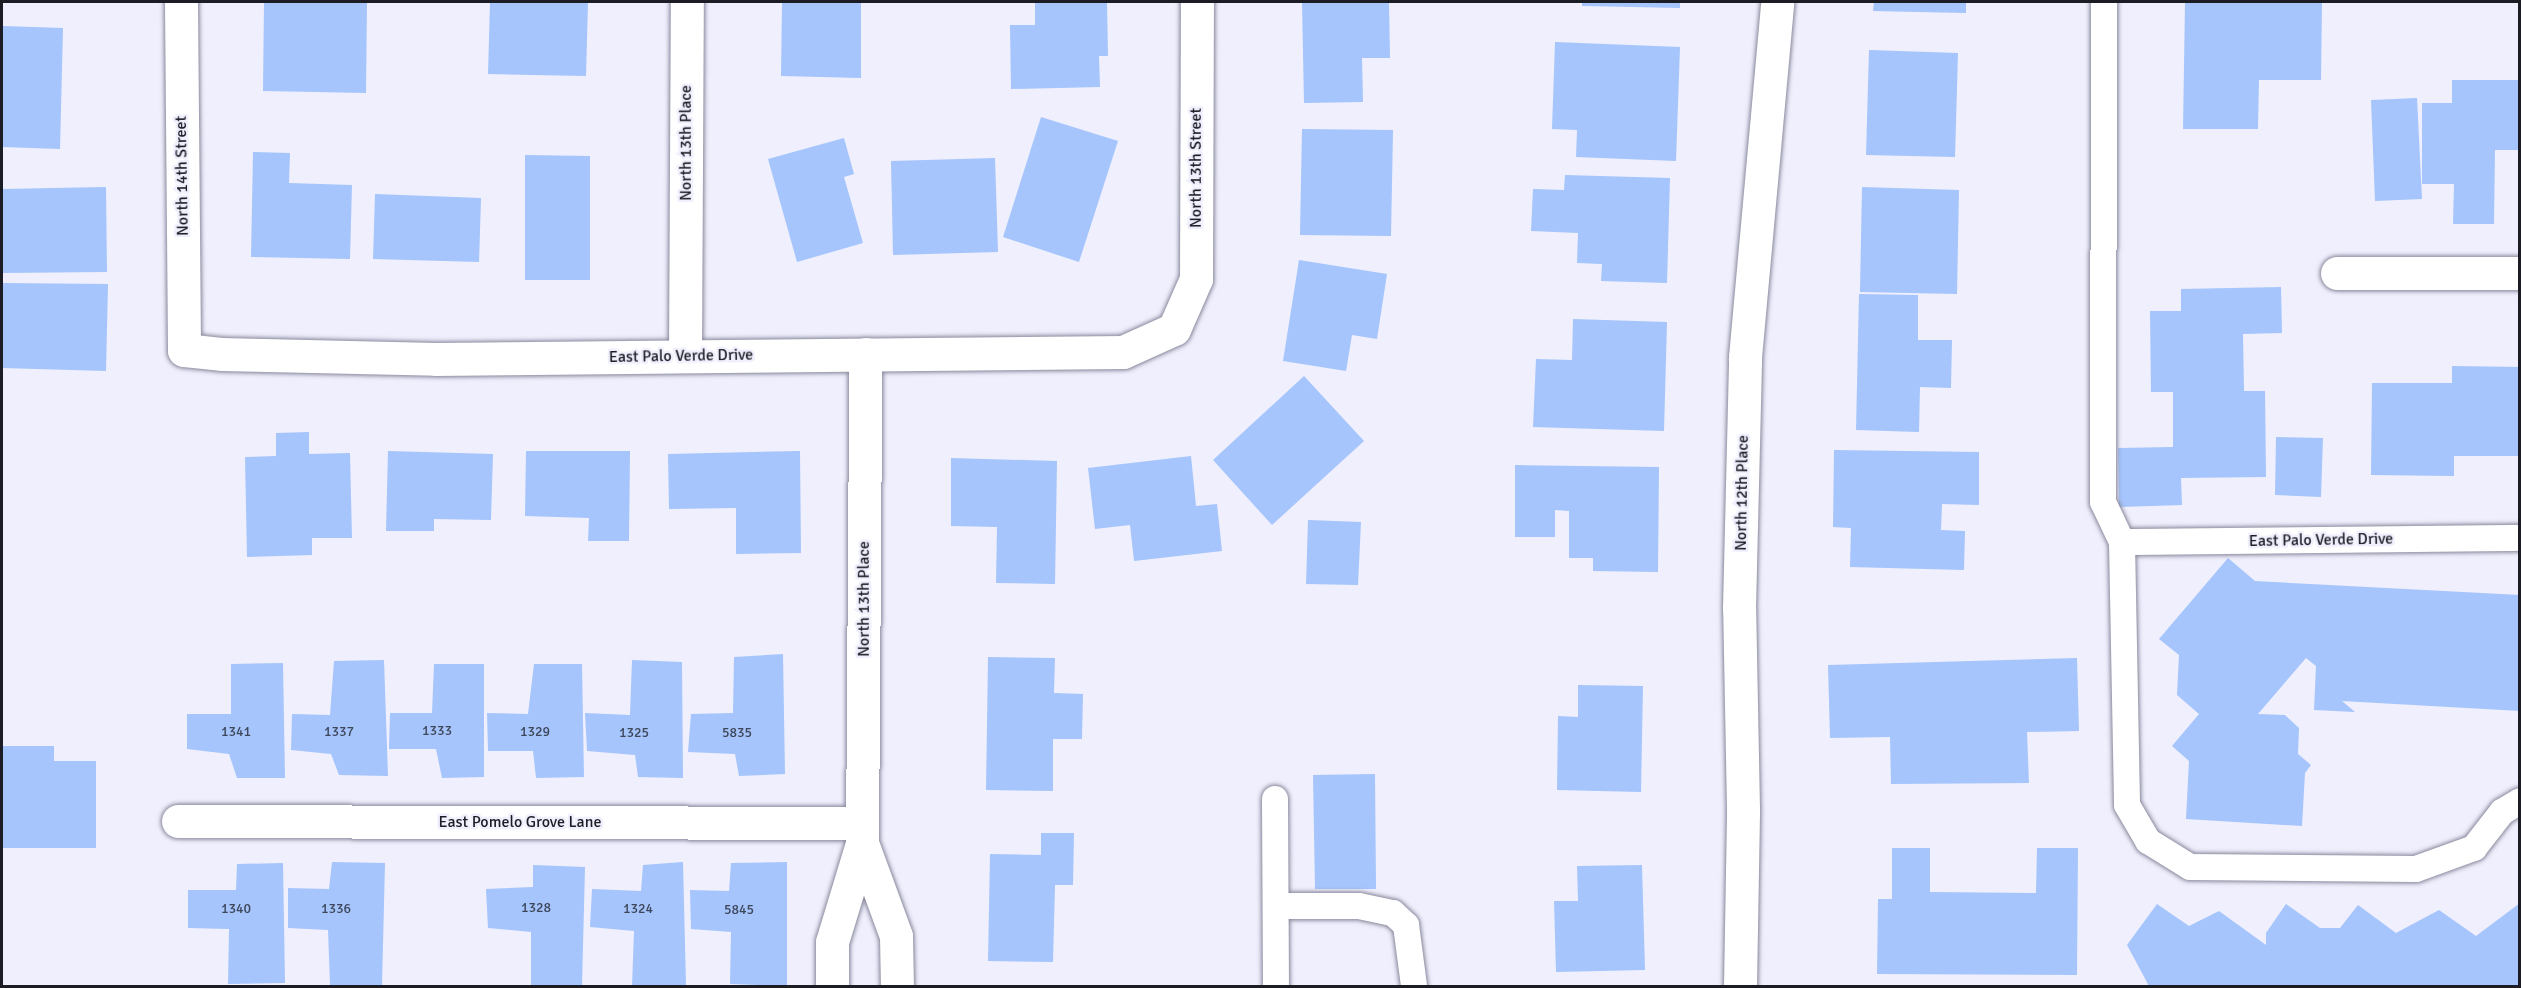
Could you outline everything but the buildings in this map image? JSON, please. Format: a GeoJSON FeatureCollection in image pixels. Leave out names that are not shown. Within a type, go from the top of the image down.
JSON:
{"type":"FeatureCollection","features":[{"type":"Feature","properties":{"kind":"street","name":"North 14th Street"},"geometry":{"type":"LineString","coordinates":[[181,2],[184,350]]}},
{"type":"Feature","properties":{"kind":"street","name":"North 13th Place"},"geometry":{"type":"LineString","coordinates":[[685,356],[687,2]]}},
{"type":"Feature","properties":{"kind":"street","name":"North 13th Street"},"geometry":{"type":"LineString","coordinates":[[1174,329],[1196,279],[1197,2]]}},
{"type":"Feature","properties":{"kind":"street","name":"North 12th Place"},"geometry":{"type":"LineString","coordinates":[[1740,987],[1743,809],[1739,608],[1745,357],[1777,2]]}},
{"type":"Feature","properties":{"kind":"street"},"geometry":{"type":"LineString","coordinates":[[2337,273],[2520,273]]}},
{"type":"Feature","properties":{"kind":"street","name":"East Palo Verde Drive"},"geometry":{"type":"LineString","coordinates":[[184,350],[221,354],[436,359],[1123,352],[1174,329]]}},
{"type":"Feature","properties":{"kind":"street","name":"North 13th Place"},"geometry":{"type":"LineString","coordinates":[[832,987],[832,942],[862,833],[865,354]]}},
{"type":"Feature","properties":{"kind":"street","name":"East Pomelo Grove Lane"},"geometry":{"type":"LineString","coordinates":[[178,821],[862,833]]}},
{"type":"Feature","properties":{"kind":"street","name":"North 13th Place"},"geometry":{"type":"LineString","coordinates":[[862,833],[896,936],[897,987]]}},
{"type":"Feature","properties":{"kind":"lane"},"geometry":{"type":"LineString","coordinates":[[2104,2],[2103,502],[2122,542],[2127,805],[2148,841],[2190,867],[2416,869],[2474,848],[2502,812],[2520,801]]}},
{"type":"Feature","properties":{"kind":"lane","name":"East Palo Verde Drive"},"geometry":{"type":"LineString","coordinates":[[2122,542],[2520,538]]}},
{"type":"Feature","properties":{"kind":"lane"},"geometry":{"type":"LineString","coordinates":[[1275,800],[1276,987]]}},
{"type":"Feature","properties":{"kind":"lane"},"geometry":{"type":"LineString","coordinates":[[1276,906],[1359,906],[1393,913],[1406,926],[1414,987]]}}]}
